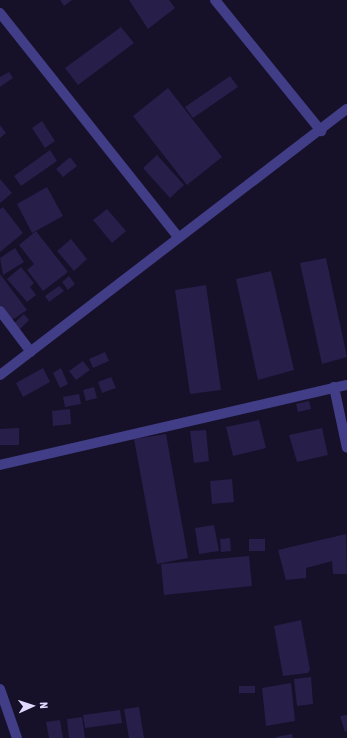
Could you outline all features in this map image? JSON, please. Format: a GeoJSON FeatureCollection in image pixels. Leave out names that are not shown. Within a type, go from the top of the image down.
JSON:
{"type":"FeatureCollection","features":[{"type":"Feature","properties":{"kind":"street"},"geometry":{"type":"LineString","coordinates":[[215,0],[321,131]]}},
{"type":"Feature","properties":{"kind":"street"},"geometry":{"type":"LineString","coordinates":[[0,13],[178,237]]}},
{"type":"Feature","properties":{"kind":"street"},"geometry":{"type":"LineString","coordinates":[[0,375],[178,237],[321,131],[347,109]]}},
{"type":"Feature","properties":{"kind":"street"},"geometry":{"type":"LineString","coordinates":[[0,311],[31,352]]}},
{"type":"Feature","properties":{"kind":"street"},"geometry":{"type":"LineString","coordinates":[[0,465],[334,387],[347,386]]}},
{"type":"Feature","properties":{"kind":"street"},"geometry":{"type":"LineString","coordinates":[[334,387],[347,448]]}},
{"type":"Feature","properties":{"kind":"street"},"geometry":{"type":"LineString","coordinates":[[0,689],[17,738]]}},
{"type":"Feature","properties":{"kind":"building"},"geometry":{"type":"Polygon","coordinates":[[[60,0],[72,0],[64,6],[60,0]]]}},
{"type":"Feature","properties":{"kind":"building"},"geometry":{"type":"Polygon","coordinates":[[[129,0],[169,0],[175,8],[148,29],[129,0]]]}},
{"type":"Feature","properties":{"kind":"building"},"geometry":{"type":"Polygon","coordinates":[[[121,27],[134,43],[78,85],[65,68],[121,27]]]}},
{"type":"Feature","properties":{"kind":"building"},"geometry":{"type":"Polygon","coordinates":[[[9,72],[13,78],[0,87],[0,77],[9,72]]]}},
{"type":"Feature","properties":{"kind":"building"},"geometry":{"type":"Polygon","coordinates":[[[230,76],[238,87],[193,118],[185,107],[230,76]]]}},
{"type":"Feature","properties":{"kind":"building"},"geometry":{"type":"Polygon","coordinates":[[[168,88],[222,157],[187,185],[133,116],[168,88]]]}},
{"type":"Feature","properties":{"kind":"building"},"geometry":{"type":"Polygon","coordinates":[[[42,121],[55,141],[45,148],[32,128],[42,121]]]}},
{"type":"Feature","properties":{"kind":"building"},"geometry":{"type":"Polygon","coordinates":[[[0,125],[6,133],[0,138],[0,125]]]}},
{"type":"Feature","properties":{"kind":"building"},"geometry":{"type":"Polygon","coordinates":[[[50,150],[57,161],[21,186],[14,176],[50,150]]]}},
{"type":"Feature","properties":{"kind":"building"},"geometry":{"type":"Polygon","coordinates":[[[157,155],[184,185],[170,198],[143,168],[157,155]]]}},
{"type":"Feature","properties":{"kind":"building"},"geometry":{"type":"Polygon","coordinates":[[[70,157],[77,166],[63,177],[56,169],[70,157]]]}},
{"type":"Feature","properties":{"kind":"building"},"geometry":{"type":"Polygon","coordinates":[[[0,179],[12,193],[0,203],[0,179]]]}},
{"type":"Feature","properties":{"kind":"building"},"geometry":{"type":"Polygon","coordinates":[[[47,187],[63,216],[32,233],[17,204],[47,187]]]}},
{"type":"Feature","properties":{"kind":"building"},"geometry":{"type":"Polygon","coordinates":[[[3,207],[23,233],[0,252],[0,209],[3,207]]]}},
{"type":"Feature","properties":{"kind":"building"},"geometry":{"type":"Polygon","coordinates":[[[107,209],[126,231],[112,243],[93,220],[107,209]]]}},
{"type":"Feature","properties":{"kind":"building"},"geometry":{"type":"Polygon","coordinates":[[[36,231],[68,272],[43,291],[27,270],[34,264],[19,245],[36,231]]]}},
{"type":"Feature","properties":{"kind":"building"},"geometry":{"type":"Polygon","coordinates":[[[71,239],[87,259],[74,271],[57,251],[71,239]]]}},
{"type":"Feature","properties":{"kind":"building"},"geometry":{"type":"Polygon","coordinates":[[[15,248],[24,262],[3,275],[0,258],[15,248]]]}},
{"type":"Feature","properties":{"kind":"building"},"geometry":{"type":"Polygon","coordinates":[[[326,258],[347,357],[322,364],[300,263],[326,258]]]}},
{"type":"Feature","properties":{"kind":"building"},"geometry":{"type":"Polygon","coordinates":[[[21,267],[34,283],[30,287],[36,295],[27,302],[7,279],[21,267]]]}},
{"type":"Feature","properties":{"kind":"building"},"geometry":{"type":"Polygon","coordinates":[[[271,271],[294,370],[258,380],[236,279],[271,271]]]}},
{"type":"Feature","properties":{"kind":"building"},"geometry":{"type":"Polygon","coordinates":[[[0,274],[27,310],[12,320],[0,305],[0,274]]]}},
{"type":"Feature","properties":{"kind":"building"},"geometry":{"type":"Polygon","coordinates":[[[69,276],[75,284],[68,290],[62,282],[69,276]]]}},
{"type":"Feature","properties":{"kind":"building"},"geometry":{"type":"Polygon","coordinates":[[[206,285],[221,390],[190,394],[175,290],[206,285]]]}},
{"type":"Feature","properties":{"kind":"building"},"geometry":{"type":"Polygon","coordinates":[[[59,286],[64,291],[49,302],[45,296],[59,286]]]}},
{"type":"Feature","properties":{"kind":"building"},"geometry":{"type":"Polygon","coordinates":[[[24,314],[29,320],[19,330],[13,324],[24,314]]]}},
{"type":"Feature","properties":{"kind":"building"},"geometry":{"type":"Polygon","coordinates":[[[105,352],[109,361],[93,368],[89,359],[105,352]]]}},
{"type":"Feature","properties":{"kind":"building"},"geometry":{"type":"Polygon","coordinates":[[[83,361],[90,370],[76,380],[69,371],[83,361]]]}},
{"type":"Feature","properties":{"kind":"building"},"geometry":{"type":"Polygon","coordinates":[[[43,368],[50,382],[23,397],[16,383],[43,368]]]}},
{"type":"Feature","properties":{"kind":"building"},"geometry":{"type":"Polygon","coordinates":[[[61,368],[68,384],[60,388],[53,373],[61,368]]]}},
{"type":"Feature","properties":{"kind":"building"},"geometry":{"type":"Polygon","coordinates":[[[111,377],[116,388],[102,393],[98,382],[111,377]]]}},
{"type":"Feature","properties":{"kind":"building"},"geometry":{"type":"Polygon","coordinates":[[[94,387],[97,398],[86,401],[83,390],[94,387]]]}},
{"type":"Feature","properties":{"kind":"building"},"geometry":{"type":"Polygon","coordinates":[[[79,394],[81,404],[65,407],[63,397],[79,394]]]}},
{"type":"Feature","properties":{"kind":"building"},"geometry":{"type":"Polygon","coordinates":[[[309,401],[311,409],[298,412],[296,404],[309,401]]]}},
{"type":"Feature","properties":{"kind":"building"},"geometry":{"type":"Polygon","coordinates":[[[70,409],[71,424],[53,426],[52,411],[70,409]]]}},
{"type":"Feature","properties":{"kind":"building"},"geometry":{"type":"Polygon","coordinates":[[[259,420],[266,448],[233,456],[226,427],[259,420]]]}},
{"type":"Feature","properties":{"kind":"building"},"geometry":{"type":"Polygon","coordinates":[[[19,428],[19,445],[0,445],[0,429],[19,428]]]}},
{"type":"Feature","properties":{"kind":"building"},"geometry":{"type":"Polygon","coordinates":[[[322,428],[328,455],[297,462],[289,435],[322,428]]]}},
{"type":"Feature","properties":{"kind":"building"},"geometry":{"type":"Polygon","coordinates":[[[206,430],[209,461],[194,463],[190,431],[206,430]]]}},
{"type":"Feature","properties":{"kind":"building"},"geometry":{"type":"Polygon","coordinates":[[[166,434],[188,558],[157,564],[134,439],[166,434]]]}},
{"type":"Feature","properties":{"kind":"building"},"geometry":{"type":"Polygon","coordinates":[[[232,479],[234,502],[212,504],[210,481],[232,479]]]}},
{"type":"Feature","properties":{"kind":"building"},"geometry":{"type":"Polygon","coordinates":[[[214,525],[219,551],[199,554],[195,528],[214,525]]]}},
{"type":"Feature","properties":{"kind":"building"},"geometry":{"type":"Polygon","coordinates":[[[346,534],[347,574],[333,574],[332,561],[306,568],[306,578],[286,580],[278,550],[346,534]]]}},
{"type":"Feature","properties":{"kind":"building"},"geometry":{"type":"Polygon","coordinates":[[[230,538],[231,551],[221,552],[220,539],[230,538]]]}},
{"type":"Feature","properties":{"kind":"building"},"geometry":{"type":"Polygon","coordinates":[[[249,539],[265,539],[265,551],[249,551],[249,539]]]}},
{"type":"Feature","properties":{"kind":"building"},"geometry":{"type":"Polygon","coordinates":[[[249,556],[252,586],[164,595],[161,564],[249,556]]]}},
{"type":"Feature","properties":{"kind":"building"},"geometry":{"type":"Polygon","coordinates":[[[301,620],[310,670],[308,673],[283,676],[274,626],[301,620]]]}},
{"type":"Feature","properties":{"kind":"building"},"geometry":{"type":"Polygon","coordinates":[[[311,677],[313,704],[297,706],[294,679],[311,677]]]}},
{"type":"Feature","properties":{"kind":"building"},"geometry":{"type":"Polygon","coordinates":[[[291,683],[295,721],[266,726],[262,688],[291,683]]]}},
{"type":"Feature","properties":{"kind":"building"},"geometry":{"type":"Polygon","coordinates":[[[239,686],[255,686],[255,693],[239,693],[239,686]]]}},
{"type":"Feature","properties":{"kind":"building"},"geometry":{"type":"Polygon","coordinates":[[[139,707],[144,738],[129,738],[124,709],[139,707]]]}},
{"type":"Feature","properties":{"kind":"building"},"geometry":{"type":"Polygon","coordinates":[[[120,710],[122,723],[85,728],[83,715],[120,710]]]}},
{"type":"Feature","properties":{"kind":"building"},"geometry":{"type":"Polygon","coordinates":[[[347,715],[347,731],[345,732],[340,716],[347,715]]]}},
{"type":"Feature","properties":{"kind":"building"},"geometry":{"type":"Polygon","coordinates":[[[82,717],[85,738],[69,738],[67,719],[82,717]]]}},
{"type":"Feature","properties":{"kind":"building"},"geometry":{"type":"Polygon","coordinates":[[[60,720],[63,738],[49,738],[46,722],[60,720]]]}},
{"type":"Feature","properties":{"kind":"building"},"geometry":{"type":"Polygon","coordinates":[[[292,734],[293,738],[276,738],[276,737],[292,734]]]}}]}
